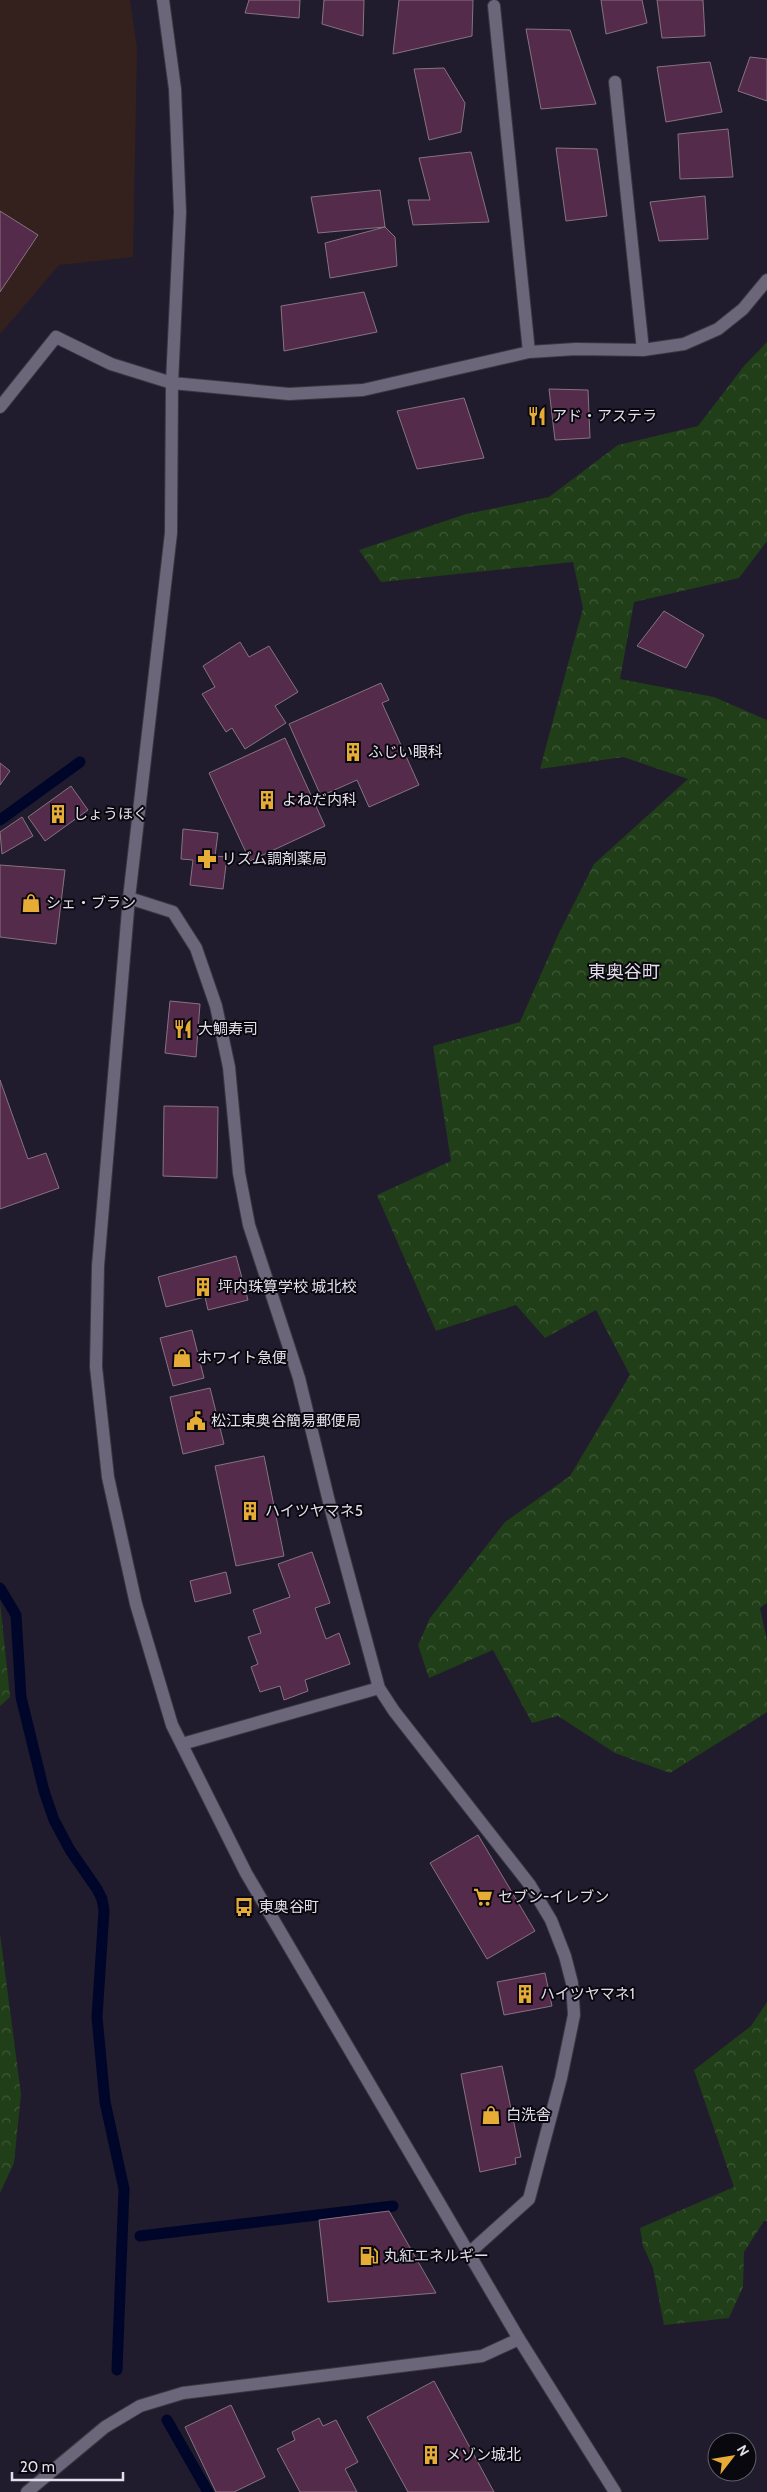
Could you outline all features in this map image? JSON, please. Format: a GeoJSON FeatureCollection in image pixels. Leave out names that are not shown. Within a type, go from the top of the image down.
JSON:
{"type":"FeatureCollection","features":[{"type":"Feature","properties":{"kind":"street"},"geometry":{"type":"LineString","coordinates":[[163,0],[175,89],[180,212],[172,384],[171,533],[128,898],[98,1266],[96,1368],[108,1477],[136,1604],[172,1725],[246,1873],[519,2339],[616,2492]]}},
{"type":"Feature","properties":{"kind":"street"},"geometry":{"type":"LineString","coordinates":[[494,6],[529,352]]}},
{"type":"Feature","properties":{"kind":"street"},"geometry":{"type":"LineString","coordinates":[[615,82],[643,350]]}},
{"type":"Feature","properties":{"kind":"street"},"geometry":{"type":"LineString","coordinates":[[0,407],[56,338],[111,364],[172,384],[289,394],[363,390],[529,352],[576,348],[643,350],[684,344],[718,329],[743,309],[767,280]]}},
{"type":"Feature","properties":{"kind":"street"},"geometry":{"type":"LineString","coordinates":[[128,898],[172,912],[196,948],[216,1006],[229,1067],[239,1173],[249,1226],[299,1378],[331,1510],[379,1688],[394,1711],[530,1885],[551,1920],[566,1956],[572,1983],[574,2015],[561,2078],[529,2199],[469,2253]]}},
{"type":"Feature","properties":{"kind":"street"},"geometry":{"type":"LineString","coordinates":[[182,1744],[379,1688]]}},
{"type":"Feature","properties":{"kind":"street"},"geometry":{"type":"LineString","coordinates":[[28,2492],[105,2427],[140,2406],[183,2393],[482,2356],[519,2339]]}},
{"type":"Feature","properties":{"kind":"shaded area"},"geometry":{"type":"Polygon","coordinates":[[[0,0],[130,0],[137,49],[133,257],[59,265],[0,334],[0,0]]]}},
{"type":"Feature","properties":{"kind":"green space"},"geometry":{"type":"Polygon","coordinates":[[[767,342],[767,541],[739,578],[634,602],[620,679],[714,697],[767,720],[767,1603],[760,1608],[767,1641],[767,1712],[670,1773],[615,1753],[558,1716],[532,1723],[493,1650],[429,1678],[418,1645],[430,1618],[505,1522],[570,1476],[630,1375],[596,1310],[545,1338],[516,1305],[436,1331],[377,1195],[451,1161],[433,1046],[520,1022],[558,935],[594,864],[688,779],[623,757],[540,769],[583,608],[573,562],[381,582],[359,550],[466,514],[549,497],[618,445],[698,426],[744,366],[767,342]]]}},
{"type":"Feature","properties":{"kind":"green space"},"geometry":{"type":"Polygon","coordinates":[[[0,1602],[10,1697],[0,1706],[0,1602]]]}},
{"type":"Feature","properties":{"kind":"green space"},"geometry":{"type":"Polygon","coordinates":[[[0,1934],[21,2094],[14,2163],[0,2193],[0,1934]]]}},
{"type":"Feature","properties":{"kind":"green space"},"geometry":{"type":"Polygon","coordinates":[[[767,2002],[767,2221],[764,2221],[744,2252],[743,2287],[729,2318],[664,2325],[653,2268],[643,2246],[640,2228],[734,2187],[694,2070],[751,2026],[767,2002]]]}},
{"type":"Feature","properties":{"kind":"building"},"geometry":{"type":"Polygon","coordinates":[[[249,0],[300,0],[299,18],[245,13],[249,0]]]}},
{"type":"Feature","properties":{"kind":"building"},"geometry":{"type":"Polygon","coordinates":[[[324,0],[364,0],[363,36],[322,24],[324,0]]]}},
{"type":"Feature","properties":{"kind":"building"},"geometry":{"type":"Polygon","coordinates":[[[399,0],[473,0],[472,36],[393,54],[399,0]]]}},
{"type":"Feature","properties":{"kind":"building"},"geometry":{"type":"Polygon","coordinates":[[[601,0],[642,0],[647,23],[606,34],[601,0]]]}},
{"type":"Feature","properties":{"kind":"building"},"geometry":{"type":"Polygon","coordinates":[[[657,0],[703,0],[705,36],[662,38],[657,0]]]}},
{"type":"Feature","properties":{"kind":"building"},"geometry":{"type":"Polygon","coordinates":[[[526,29],[570,30],[596,104],[541,109],[526,29]]]}},
{"type":"Feature","properties":{"kind":"building"},"geometry":{"type":"Polygon","coordinates":[[[750,57],[767,59],[767,101],[738,91],[750,57]]]}},
{"type":"Feature","properties":{"kind":"building"},"geometry":{"type":"Polygon","coordinates":[[[710,62],[722,112],[666,122],[657,67],[710,62]]]}},
{"type":"Feature","properties":{"kind":"building"},"geometry":{"type":"Polygon","coordinates":[[[444,68],[465,103],[461,132],[429,140],[414,69],[444,68]]]}},
{"type":"Feature","properties":{"kind":"building"},"geometry":{"type":"Polygon","coordinates":[[[728,129],[733,177],[680,179],[678,134],[728,129]]]}},
{"type":"Feature","properties":{"kind":"building"},"geometry":{"type":"Polygon","coordinates":[[[556,148],[597,149],[607,216],[566,221],[556,148]]]}},
{"type":"Feature","properties":{"kind":"building"},"geometry":{"type":"Polygon","coordinates":[[[471,152],[489,222],[413,225],[408,200],[430,200],[419,158],[471,152]]]}},
{"type":"Feature","properties":{"kind":"building"},"geometry":{"type":"Polygon","coordinates":[[[380,190],[385,227],[318,233],[311,197],[380,190]]]}},
{"type":"Feature","properties":{"kind":"building"},"geometry":{"type":"Polygon","coordinates":[[[705,196],[708,239],[659,241],[650,202],[705,196]]]}},
{"type":"Feature","properties":{"kind":"building"},"geometry":{"type":"Polygon","coordinates":[[[0,211],[38,235],[0,292],[0,211]]]}},
{"type":"Feature","properties":{"kind":"building"},"geometry":{"type":"Polygon","coordinates":[[[385,227],[395,237],[397,266],[330,278],[325,243],[385,227]]]}},
{"type":"Feature","properties":{"kind":"building"},"geometry":{"type":"Polygon","coordinates":[[[364,292],[377,332],[284,351],[281,306],[364,292]]]}},
{"type":"Feature","properties":{"kind":"building"},"geometry":{"type":"Polygon","coordinates":[[[549,389],[588,390],[590,438],[555,440],[549,389]]]}},
{"type":"Feature","properties":{"kind":"building"},"geometry":{"type":"Polygon","coordinates":[[[464,398],[484,458],[417,469],[397,411],[464,398]]]}},
{"type":"Feature","properties":{"kind":"building"},"geometry":{"type":"Polygon","coordinates":[[[664,611],[704,635],[686,668],[637,646],[664,611]]]}},
{"type":"Feature","properties":{"kind":"building"},"geometry":{"type":"Polygon","coordinates":[[[240,642],[249,657],[269,646],[298,692],[275,706],[286,723],[245,749],[232,728],[226,732],[202,694],[215,687],[203,666],[240,642]]]}},
{"type":"Feature","properties":{"kind":"building","name":"ふじい眼科"},"geometry":{"type":"Polygon","coordinates":[[[381,683],[389,700],[382,703],[419,785],[369,807],[357,780],[321,796],[289,724],[381,683]]]}},
{"type":"Feature","properties":{"kind":"building","name":"よねだ内科"},"geometry":{"type":"Polygon","coordinates":[[[285,738],[325,826],[250,861],[209,773],[285,738]]]}},
{"type":"Feature","properties":{"kind":"building"},"geometry":{"type":"Polygon","coordinates":[[[0,763],[10,771],[0,785],[0,763]]]}},
{"type":"Feature","properties":{"kind":"building","name":"しょうほく"},"geometry":{"type":"Polygon","coordinates":[[[71,786],[88,810],[45,841],[28,817],[71,786]]]}},
{"type":"Feature","properties":{"kind":"building"},"geometry":{"type":"Polygon","coordinates":[[[22,817],[33,836],[2,854],[0,832],[22,817]]]}},
{"type":"Feature","properties":{"kind":"building","name":"リズム調剤薬局"},"geometry":{"type":"Polygon","coordinates":[[[183,829],[218,833],[215,856],[227,857],[223,889],[190,885],[193,860],[181,859],[183,829]]]}},
{"type":"Feature","properties":{"kind":"building","name":"シェ・ブラン"},"geometry":{"type":"Polygon","coordinates":[[[0,865],[65,870],[56,944],[0,937],[0,865]]]}},
{"type":"Feature","properties":{"kind":"building","name":"大鯛寿司"},"geometry":{"type":"Polygon","coordinates":[[[170,1001],[200,1004],[196,1057],[165,1053],[170,1001]]]}},
{"type":"Feature","properties":{"kind":"building"},"geometry":{"type":"Polygon","coordinates":[[[0,1080],[28,1159],[46,1153],[59,1188],[0,1209],[0,1080]]]}},
{"type":"Feature","properties":{"kind":"building"},"geometry":{"type":"Polygon","coordinates":[[[164,1106],[218,1107],[217,1178],[163,1176],[164,1106]]]}},
{"type":"Feature","properties":{"kind":"building","name":"坪内珠算学校 城北校"},"geometry":{"type":"Polygon","coordinates":[[[236,1256],[248,1300],[208,1310],[205,1297],[166,1307],[158,1277],[236,1256]]]}},
{"type":"Feature","properties":{"kind":"building","name":"ホワイト急便"},"geometry":{"type":"Polygon","coordinates":[[[192,1330],[204,1378],[173,1386],[160,1338],[192,1330]]]}},
{"type":"Feature","properties":{"kind":"building"},"geometry":{"type":"Polygon","coordinates":[[[210,1388],[224,1444],[183,1454],[170,1397],[210,1388]]]}},
{"type":"Feature","properties":{"kind":"building","name":"ハイツヤマネ5"},"geometry":{"type":"Polygon","coordinates":[[[264,1456],[284,1556],[236,1566],[215,1466],[264,1456]]]}},
{"type":"Feature","properties":{"kind":"building"},"geometry":{"type":"Polygon","coordinates":[[[312,1552],[330,1603],[315,1608],[326,1639],[339,1633],[350,1664],[305,1680],[308,1691],[284,1700],[280,1686],[260,1692],[251,1667],[258,1664],[248,1637],[261,1633],[253,1610],[290,1597],[278,1564],[312,1552]]]}},
{"type":"Feature","properties":{"kind":"building"},"geometry":{"type":"Polygon","coordinates":[[[226,1572],[231,1593],[195,1602],[190,1581],[226,1572]]]}},
{"type":"Feature","properties":{"kind":"building","name":"セブン-イレブン"},"geometry":{"type":"Polygon","coordinates":[[[478,1835],[535,1931],[487,1959],[430,1863],[478,1835]]]}},
{"type":"Feature","properties":{"kind":"building","name":"ハイツヤマネ1"},"geometry":{"type":"Polygon","coordinates":[[[545,1973],[552,2006],[504,2015],[497,1982],[545,1973]]]}},
{"type":"Feature","properties":{"kind":"building","name":"白洗舎"},"geometry":{"type":"Polygon","coordinates":[[[502,2066],[521,2157],[515,2158],[516,2164],[480,2172],[461,2074],[502,2066]]]}},
{"type":"Feature","properties":{"kind":"building","name":"丸紅エネルギー"},"geometry":{"type":"Polygon","coordinates":[[[389,2211],[436,2293],[328,2302],[319,2220],[389,2211]]]}},
{"type":"Feature","properties":{"kind":"building","name":"メゾン城北"},"geometry":{"type":"Polygon","coordinates":[[[434,2381],[494,2492],[408,2492],[367,2417],[434,2381]]]}},
{"type":"Feature","properties":{"kind":"building"},"geometry":{"type":"Polygon","coordinates":[[[231,2405],[265,2477],[234,2492],[216,2492],[185,2427],[231,2405]]]}},
{"type":"Feature","properties":{"kind":"building"},"geometry":{"type":"Polygon","coordinates":[[[319,2418],[323,2426],[336,2420],[358,2462],[345,2469],[357,2492],[300,2492],[277,2449],[295,2440],[292,2432],[319,2418]]]}},
{"type":"Feature","properties":{"kind":"waterway"},"geometry":{"type":"LineString","coordinates":[[0,820],[80,762]]}},
{"type":"Feature","properties":{"kind":"waterway"},"geometry":{"type":"LineString","coordinates":[[0,1588],[16,1615],[21,1697],[44,1791],[54,1820],[70,1850],[97,1889],[102,1899],[104,1911],[97,2017],[105,2102],[124,2189],[117,2370]]}},
{"type":"Feature","properties":{"kind":"waterway"},"geometry":{"type":"LineString","coordinates":[[140,2236],[393,2206]]}},
{"type":"Feature","properties":{"kind":"waterway"},"geometry":{"type":"LineString","coordinates":[[167,2420],[208,2492]]}},
{"type":"Feature","properties":{"kind":"place","name":"アド・アステラ"},"geometry":{"type":"Point","coordinates":[537,416]}},
{"type":"Feature","properties":{"kind":"place","name":"ふじい眼科"},"geometry":{"type":"Point","coordinates":[353,752]}},
{"type":"Feature","properties":{"kind":"place","name":"よねだ内科"},"geometry":{"type":"Point","coordinates":[267,800]}},
{"type":"Feature","properties":{"kind":"place","name":"しょうほく"},"geometry":{"type":"Point","coordinates":[58,814]}},
{"type":"Feature","properties":{"kind":"place","name":"リズム調剤薬局"},"geometry":{"type":"Point","coordinates":[207,859]}},
{"type":"Feature","properties":{"kind":"place","name":"シェ・ブラン"},"geometry":{"type":"Point","coordinates":[31,903]}},
{"type":"Feature","properties":{"kind":"place","name":"大鯛寿司"},"geometry":{"type":"Point","coordinates":[183,1029]}},
{"type":"Feature","properties":{"kind":"place","name":"坪内珠算学校 城北校"},"geometry":{"type":"Point","coordinates":[203,1287]}},
{"type":"Feature","properties":{"kind":"place","name":"ホワイト急便"},"geometry":{"type":"Point","coordinates":[182,1358]}},
{"type":"Feature","properties":{"kind":"place","name":"松江東奥谷簡易郵便局"},"geometry":{"type":"Point","coordinates":[196,1421]}},
{"type":"Feature","properties":{"kind":"place","name":"ハイツヤマネ5"},"geometry":{"type":"Point","coordinates":[250,1511]}},
{"type":"Feature","properties":{"kind":"place","name":"セブン-イレブン"},"geometry":{"type":"Point","coordinates":[483,1897]}},
{"type":"Feature","properties":{"kind":"place","name":"東奥谷町"},"geometry":{"type":"Point","coordinates":[244,1907]}},
{"type":"Feature","properties":{"kind":"place","name":"ハイツヤマネ1"},"geometry":{"type":"Point","coordinates":[525,1994]}},
{"type":"Feature","properties":{"kind":"place","name":"白洗舎"},"geometry":{"type":"Point","coordinates":[491,2115]}},
{"type":"Feature","properties":{"kind":"place","name":"丸紅エネルギー"},"geometry":{"type":"Point","coordinates":[369,2256]}},
{"type":"Feature","properties":{"kind":"place","name":"メゾン城北"},"geometry":{"type":"Point","coordinates":[431,2455]}},
{"type":"Feature","properties":{"kind":"district","name":"東奥谷町"},"geometry":{"type":"Point","coordinates":[624,972]}}]}
